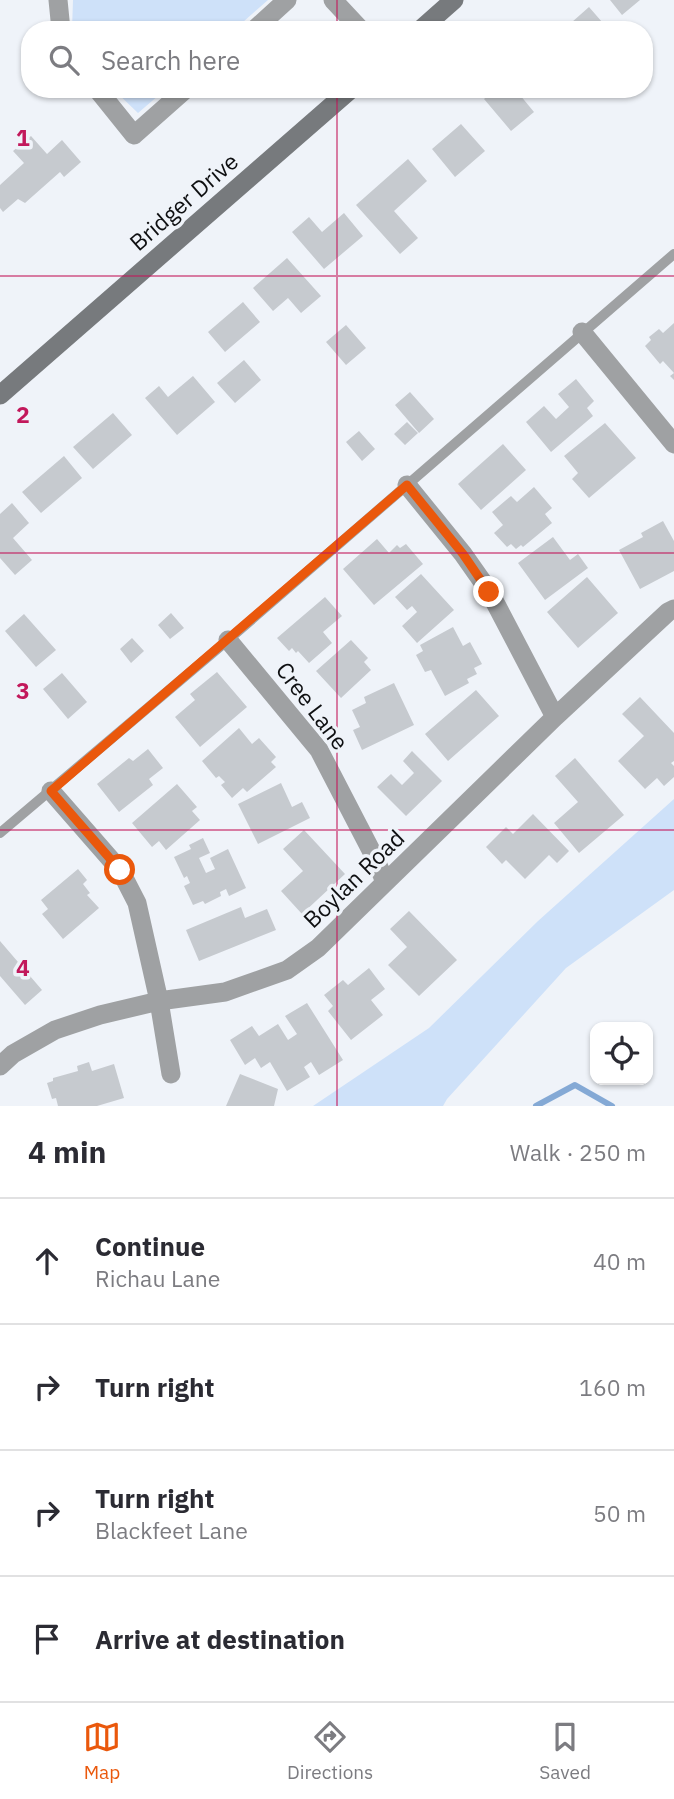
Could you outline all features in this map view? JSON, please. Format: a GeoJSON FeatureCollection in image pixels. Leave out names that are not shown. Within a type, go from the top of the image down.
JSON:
{"type":"FeatureCollection","features":[{"type":"Feature","properties":{"kind":"main road"},"geometry":{"type":"LineString","coordinates":[[430,21],[454,0]]}},
{"type":"Feature","properties":{"kind":"main road","name":"Bridger Drive"},"geometry":{"type":"LineString","coordinates":[[1,393],[341,98]]}},
{"type":"Feature","properties":{"kind":"street"},"geometry":{"type":"LineString","coordinates":[[58,0],[60,21]]}},
{"type":"Feature","properties":{"kind":"street"},"geometry":{"type":"LineString","coordinates":[[264,21],[287,0]]}},
{"type":"Feature","properties":{"kind":"street"},"geometry":{"type":"LineString","coordinates":[[333,0],[353,21]]}},
{"type":"Feature","properties":{"kind":"street"},"geometry":{"type":"LineString","coordinates":[[104,98],[134,135],[176,98]]}},
{"type":"Feature","properties":{"kind":"street"},"geometry":{"type":"LineString","coordinates":[[582,332],[674,444]]}},
{"type":"Feature","properties":{"kind":"street"},"geometry":{"type":"LineString","coordinates":[[407,485],[463,554],[489,592],[555,717]]}},
{"type":"Feature","properties":{"kind":"street","name":"Boylan Road"},"geometry":{"type":"LineString","coordinates":[[0,1066],[13,1054],[55,1030],[100,1015],[159,1001],[225,992],[286,970],[318,948],[555,717],[674,609]]}},
{"type":"Feature","properties":{"kind":"street","name":"Cree Lane"},"geometry":{"type":"LineString","coordinates":[[228,640],[319,750],[375,858],[385,883]]}},
{"type":"Feature","properties":{"kind":"street"},"geometry":{"type":"LineString","coordinates":[[51,791],[120,870],[137,903],[159,1001],[171,1074]]}},
{"type":"Feature","properties":{"kind":"lane"},"geometry":{"type":"LineString","coordinates":[[0,833],[228,640],[674,254]]}},
{"type":"Feature","properties":{"kind":"shaded area"},"geometry":{"type":"Polygon","coordinates":[[[73,0],[268,0],[244,21],[72,21],[73,0]]]}},
{"type":"Feature","properties":{"kind":"shaded area"},"geometry":{"type":"Polygon","coordinates":[[[122,98],[156,98],[138,113],[122,98]]]}},
{"type":"Feature","properties":{"kind":"shaded area"},"geometry":{"type":"Polygon","coordinates":[[[674,799],[674,890],[566,968],[443,1106],[313,1106],[429,1028],[538,921],[674,799]]]}},
{"type":"Feature","properties":{"kind":"building"},"geometry":{"type":"Polygon","coordinates":[[[610,0],[640,0],[622,15],[610,0]]]}},
{"type":"Feature","properties":{"kind":"building"},"geometry":{"type":"Polygon","coordinates":[[[589,7],[601,21],[573,21],[589,7]]]}},
{"type":"Feature","properties":{"kind":"building"},"geometry":{"type":"Polygon","coordinates":[[[522,98],[534,112],[511,131],[484,99],[522,98]]]}},
{"type":"Feature","properties":{"kind":"building"},"geometry":{"type":"Polygon","coordinates":[[[461,124],[485,151],[455,177],[432,149],[461,124]]]}},
{"type":"Feature","properties":{"kind":"building"},"geometry":{"type":"Polygon","coordinates":[[[31,136],[47,154],[62,140],[81,162],[64,177],[60,172],[25,203],[18,199],[3,212],[0,208],[0,185],[24,163],[13,151],[31,136]]]}},
{"type":"Feature","properties":{"kind":"building"},"geometry":{"type":"Polygon","coordinates":[[[408,159],[427,181],[394,211],[418,238],[400,254],[356,205],[408,159]]]}},
{"type":"Feature","properties":{"kind":"building"},"geometry":{"type":"Polygon","coordinates":[[[344,213],[363,236],[324,269],[292,232],[309,217],[322,232],[344,213]]]}},
{"type":"Feature","properties":{"kind":"building"},"geometry":{"type":"Polygon","coordinates":[[[287,258],[321,296],[301,313],[288,298],[273,311],[253,288],[287,258]]]}},
{"type":"Feature","properties":{"kind":"building"},"geometry":{"type":"Polygon","coordinates":[[[243,302],[260,322],[225,352],[208,332],[243,302]]]}},
{"type":"Feature","properties":{"kind":"building"},"geometry":{"type":"Polygon","coordinates":[[[674,323],[674,373],[663,361],[660,364],[645,346],[651,340],[649,337],[659,329],[663,333],[674,323]]]}},
{"type":"Feature","properties":{"kind":"building"},"geometry":{"type":"Polygon","coordinates":[[[346,325],[366,348],[346,365],[326,342],[346,325]]]}},
{"type":"Feature","properties":{"kind":"building"},"geometry":{"type":"Polygon","coordinates":[[[244,360],[261,380],[235,403],[217,383],[244,360]]]}},
{"type":"Feature","properties":{"kind":"building"},"geometry":{"type":"Polygon","coordinates":[[[193,376],[215,402],[177,435],[145,398],[159,386],[168,397],[193,376]]]}},
{"type":"Feature","properties":{"kind":"building"},"geometry":{"type":"Polygon","coordinates":[[[576,379],[594,401],[587,408],[593,416],[551,452],[526,422],[544,406],[556,419],[569,407],[558,394],[576,379]]]}},
{"type":"Feature","properties":{"kind":"building"},"geometry":{"type":"Polygon","coordinates":[[[410,392],[434,419],[419,433],[395,405],[410,392]]]}},
{"type":"Feature","properties":{"kind":"building"},"geometry":{"type":"Polygon","coordinates":[[[113,413],[132,435],[93,469],[73,447],[113,413]]]}},
{"type":"Feature","properties":{"kind":"building"},"geometry":{"type":"Polygon","coordinates":[[[407,422],[418,433],[405,445],[394,434],[407,422]]]}},
{"type":"Feature","properties":{"kind":"building"},"geometry":{"type":"Polygon","coordinates":[[[605,423],[636,458],[589,498],[572,479],[578,473],[564,456],[605,423]]]}},
{"type":"Feature","properties":{"kind":"building"},"geometry":{"type":"Polygon","coordinates":[[[359,431],[375,449],[362,461],[346,442],[359,431]]]}},
{"type":"Feature","properties":{"kind":"building"},"geometry":{"type":"Polygon","coordinates":[[[503,444],[526,470],[481,510],[458,484],[503,444]]]}},
{"type":"Feature","properties":{"kind":"building"},"geometry":{"type":"Polygon","coordinates":[[[64,456],[82,478],[41,513],[22,492],[64,456]]]}},
{"type":"Feature","properties":{"kind":"building"},"geometry":{"type":"Polygon","coordinates":[[[534,487],[552,508],[545,514],[552,523],[523,547],[521,545],[516,549],[511,544],[507,547],[494,533],[503,525],[492,512],[511,496],[517,502],[534,487]]]}},
{"type":"Feature","properties":{"kind":"building"},"geometry":{"type":"Polygon","coordinates":[[[12,503],[29,523],[13,538],[32,560],[15,575],[0,558],[0,514],[12,503]]]}},
{"type":"Feature","properties":{"kind":"building"},"geometry":{"type":"Polygon","coordinates":[[[663,521],[674,541],[674,571],[640,589],[619,550],[643,537],[641,533],[663,521]]]}},
{"type":"Feature","properties":{"kind":"building"},"geometry":{"type":"Polygon","coordinates":[[[553,537],[570,560],[578,554],[588,568],[545,600],[518,563],[553,537]]]}},
{"type":"Feature","properties":{"kind":"building"},"geometry":{"type":"Polygon","coordinates":[[[377,539],[389,553],[397,545],[400,548],[406,544],[423,564],[374,605],[343,569],[377,539]]]}},
{"type":"Feature","properties":{"kind":"building"},"geometry":{"type":"Polygon","coordinates":[[[421,574],[454,610],[417,643],[402,626],[417,612],[412,606],[407,610],[395,597],[421,574]]]}},
{"type":"Feature","properties":{"kind":"building"},"geometry":{"type":"Polygon","coordinates":[[[587,577],[618,613],[578,648],[547,612],[587,577]]]}},
{"type":"Feature","properties":{"kind":"building"},"geometry":{"type":"Polygon","coordinates":[[[325,597],[342,616],[323,632],[332,643],[309,663],[298,651],[296,653],[292,648],[289,651],[277,638],[325,597]]]}},
{"type":"Feature","properties":{"kind":"building"},"geometry":{"type":"Polygon","coordinates":[[[171,613],[184,628],[170,639],[158,625],[171,613]]]}},
{"type":"Feature","properties":{"kind":"building"},"geometry":{"type":"Polygon","coordinates":[[[24,614],[56,650],[36,667],[5,631],[24,614]]]}},
{"type":"Feature","properties":{"kind":"building"},"geometry":{"type":"Polygon","coordinates":[[[453,627],[463,646],[470,642],[482,664],[474,668],[477,674],[467,679],[469,683],[445,696],[431,670],[425,672],[416,655],[423,651],[420,645],[453,627]]]}},
{"type":"Feature","properties":{"kind":"building"},"geometry":{"type":"Polygon","coordinates":[[[132,638],[144,651],[131,663],[120,649],[132,638]]]}},
{"type":"Feature","properties":{"kind":"building"},"geometry":{"type":"Polygon","coordinates":[[[351,640],[368,658],[364,662],[371,670],[341,698],[316,671],[351,640]]]}},
{"type":"Feature","properties":{"kind":"building"},"geometry":{"type":"Polygon","coordinates":[[[217,672],[247,707],[200,747],[175,717],[195,700],[190,694],[217,672]]]}},
{"type":"Feature","properties":{"kind":"building"},"geometry":{"type":"Polygon","coordinates":[[[62,673],[87,702],[68,719],[43,689],[62,673]]]}},
{"type":"Feature","properties":{"kind":"building"},"geometry":{"type":"Polygon","coordinates":[[[394,683],[414,725],[362,750],[353,730],[360,727],[352,710],[366,703],[364,697],[394,683]]]}},
{"type":"Feature","properties":{"kind":"building"},"geometry":{"type":"Polygon","coordinates":[[[476,690],[499,716],[448,761],[425,734],[476,690]]]}},
{"type":"Feature","properties":{"kind":"building"},"geometry":{"type":"Polygon","coordinates":[[[640,697],[674,733],[674,761],[671,763],[674,766],[674,777],[664,786],[657,778],[645,789],[618,761],[644,736],[622,714],[640,697]]]}},
{"type":"Feature","properties":{"kind":"building"},"geometry":{"type":"Polygon","coordinates":[[[239,728],[252,744],[259,738],[276,757],[271,762],[276,767],[247,792],[243,788],[232,798],[221,785],[225,782],[219,776],[216,778],[202,761],[239,728]]]}},
{"type":"Feature","properties":{"kind":"building"},"geometry":{"type":"Polygon","coordinates":[[[148,749],[163,768],[149,779],[153,785],[119,812],[97,784],[129,758],[133,761],[148,749]]]}},
{"type":"Feature","properties":{"kind":"building"},"geometry":{"type":"Polygon","coordinates":[[[412,751],[442,781],[406,816],[377,787],[391,774],[402,785],[414,773],[403,761],[412,751]]]}},
{"type":"Feature","properties":{"kind":"building"},"geometry":{"type":"Polygon","coordinates":[[[575,758],[624,815],[579,853],[554,823],[578,802],[555,776],[575,758]]]}},
{"type":"Feature","properties":{"kind":"building"},"geometry":{"type":"Polygon","coordinates":[[[281,783],[292,807],[302,802],[310,818],[258,844],[238,804],[281,783]]]}},
{"type":"Feature","properties":{"kind":"building"},"geometry":{"type":"Polygon","coordinates":[[[177,784],[197,807],[192,811],[200,820],[166,850],[159,841],[152,847],[132,823],[177,784]]]}},
{"type":"Feature","properties":{"kind":"building"},"geometry":{"type":"Polygon","coordinates":[[[533,814],[569,851],[557,863],[549,855],[525,879],[506,860],[502,864],[486,847],[506,827],[513,834],[533,814]]]}},
{"type":"Feature","properties":{"kind":"building"},"geometry":{"type":"Polygon","coordinates":[[[304,830],[345,874],[302,914],[281,891],[303,871],[283,849],[304,830]]]}},
{"type":"Feature","properties":{"kind":"building"},"geometry":{"type":"Polygon","coordinates":[[[203,838],[210,853],[199,858],[206,873],[215,869],[210,858],[228,849],[246,888],[229,896],[226,889],[220,892],[221,896],[205,904],[203,901],[193,905],[184,886],[190,883],[187,876],[184,878],[174,857],[191,849],[189,845],[203,838]]]}},
{"type":"Feature","properties":{"kind":"building"},"geometry":{"type":"Polygon","coordinates":[[[78,869],[87,880],[83,884],[90,893],[87,895],[99,908],[63,939],[42,914],[48,909],[41,900],[78,869]]]}},
{"type":"Feature","properties":{"kind":"building"},"geometry":{"type":"Polygon","coordinates":[[[241,907],[245,918],[267,909],[276,930],[199,961],[186,930],[241,907]]]}},
{"type":"Feature","properties":{"kind":"building"},"geometry":{"type":"Polygon","coordinates":[[[409,911],[457,960],[419,996],[388,965],[407,947],[390,929],[409,911]]]}},
{"type":"Feature","properties":{"kind":"building"},"geometry":{"type":"Polygon","coordinates":[[[0,941],[42,990],[25,1005],[0,976],[0,941]]]}},
{"type":"Feature","properties":{"kind":"building"},"geometry":{"type":"Polygon","coordinates":[[[369,968],[385,989],[371,1000],[383,1015],[351,1040],[328,1011],[333,1006],[324,995],[343,980],[348,985],[369,968]]]}},
{"type":"Feature","properties":{"kind":"building"},"geometry":{"type":"Polygon","coordinates":[[[307,1003],[343,1060],[319,1075],[311,1062],[304,1067],[310,1077],[287,1091],[270,1062],[261,1068],[255,1058],[245,1065],[230,1040],[252,1026],[259,1036],[278,1024],[288,1040],[297,1034],[285,1016],[307,1003]]]}},
{"type":"Feature","properties":{"kind":"building"},"geometry":{"type":"Polygon","coordinates":[[[89,1062],[92,1071],[114,1064],[124,1098],[97,1106],[58,1106],[56,1098],[52,1099],[47,1083],[53,1081],[53,1078],[78,1071],[77,1066],[89,1062]]]}},
{"type":"Feature","properties":{"kind":"building"},"geometry":{"type":"Polygon","coordinates":[[[240,1074],[278,1089],[274,1106],[226,1106],[240,1074]]]}},
{"type":"Feature","properties":{"kind":"waterway"},"geometry":{"type":"LineString","coordinates":[[536,1106],[575,1085],[612,1106]]}},
{"type":"Feature","properties":{"kind":"route"},"geometry":{"type":"LineString","coordinates":[[120,870],[51,791],[407,485],[463,554],[489,592]]}}]}
